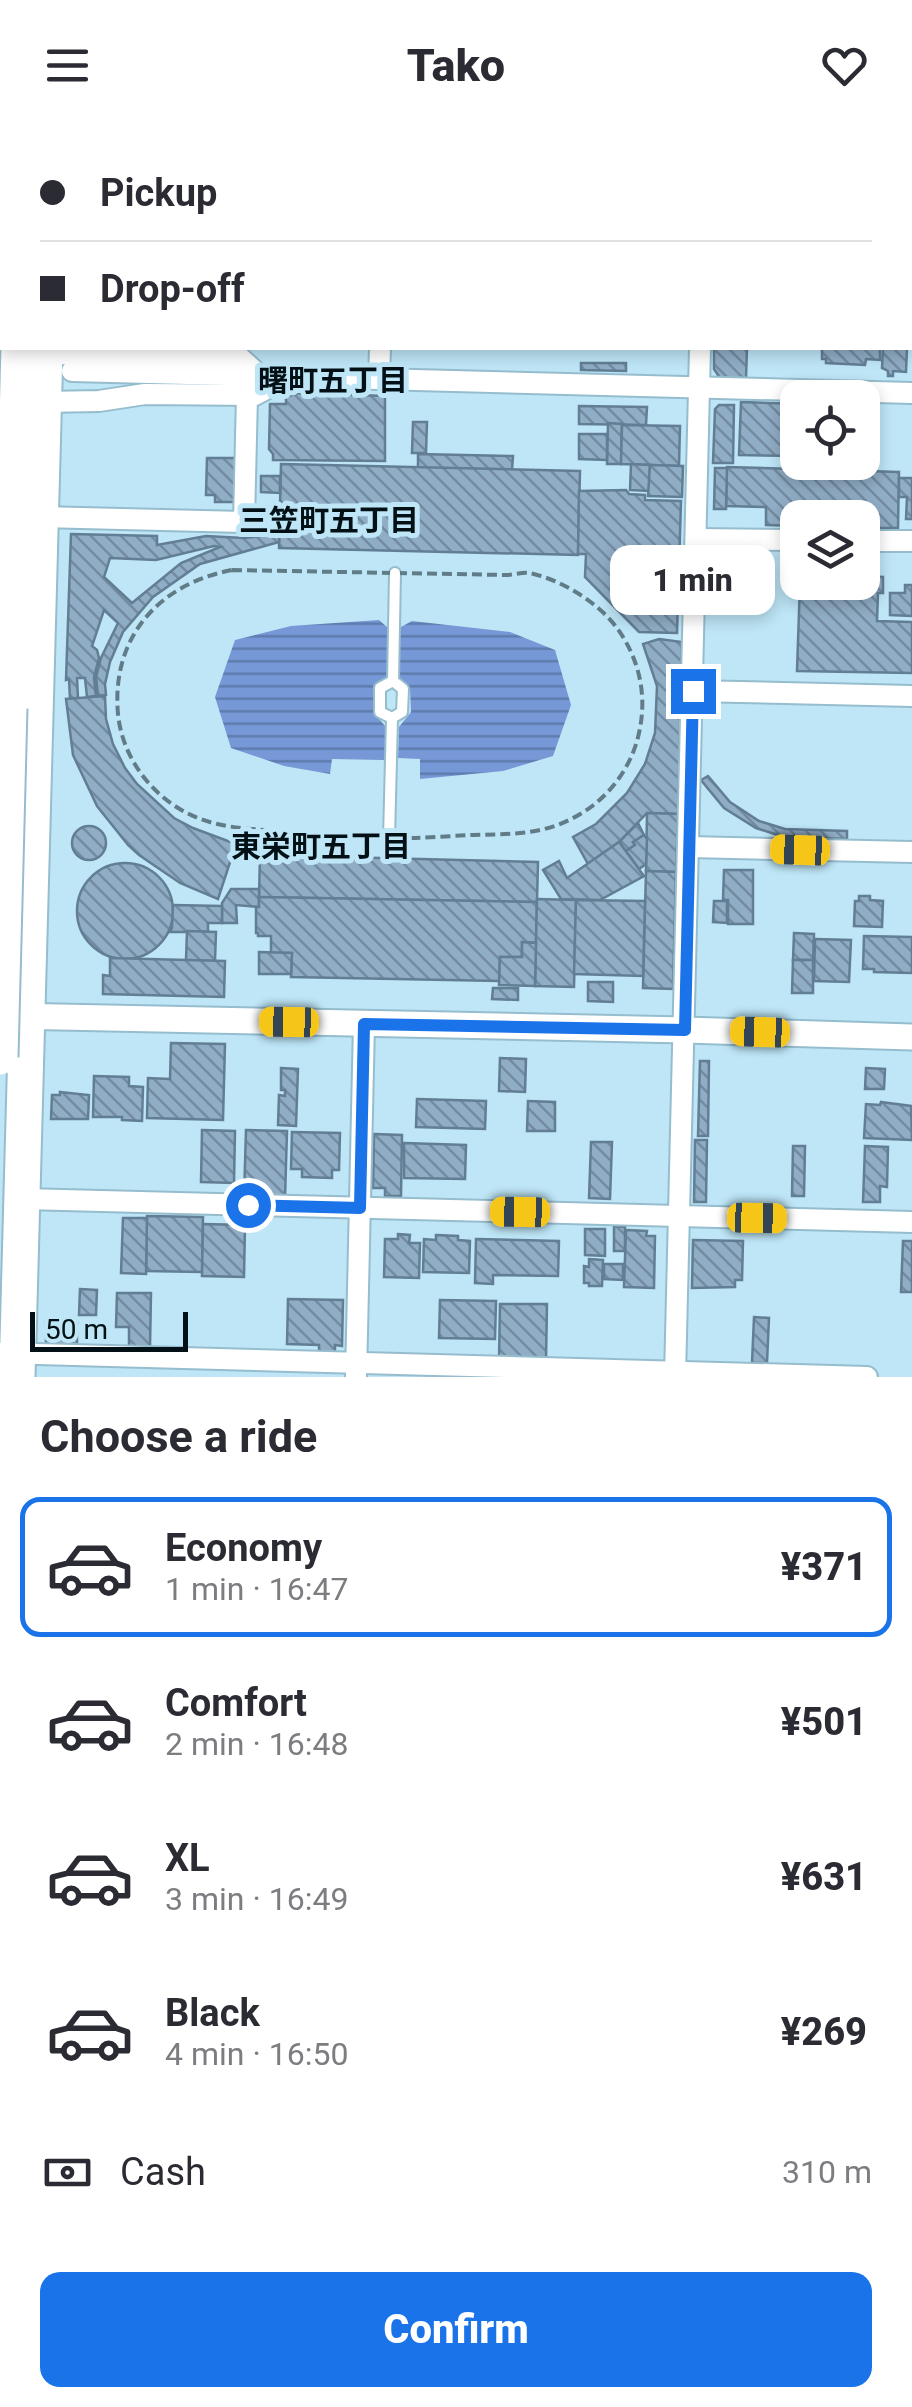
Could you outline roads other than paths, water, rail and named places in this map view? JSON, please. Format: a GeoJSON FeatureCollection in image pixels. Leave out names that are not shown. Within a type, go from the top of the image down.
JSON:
{"type":"FeatureCollection","features":[{"type":"Feature","properties":{"kind":"highway"},"geometry":{"type":"LineString","coordinates":[[12,1361],[24,1199],[14,1016],[45,355]]}},
{"type":"Feature","properties":{"kind":"highway"},"geometry":{"type":"LineString","coordinates":[[0,1057],[9,708],[45,355]]}},
{"type":"Feature","properties":{"kind":"street"},"geometry":{"type":"LineString","coordinates":[[379,379],[380,350]]}},
{"type":"Feature","properties":{"kind":"street"},"geometry":{"type":"LineString","coordinates":[[675,1374],[700,350]]}},
{"type":"Feature","properties":{"kind":"street"},"geometry":{"type":"LineString","coordinates":[[45,355],[260,376],[912,393]]}},
{"type":"Feature","properties":{"kind":"street"},"geometry":{"type":"LineString","coordinates":[[45,355],[238,356],[260,376]]}},
{"type":"Feature","properties":{"kind":"street"},"geometry":{"type":"LineString","coordinates":[[44,402],[99,401],[144,394],[255,395],[288,377]]}},
{"type":"Feature","properties":{"kind":"street"},"geometry":{"type":"LineString","coordinates":[[40,518],[244,522],[247,394]]}},
{"type":"Feature","properties":{"kind":"street"},"geometry":{"type":"LineString","coordinates":[[696,538],[780,540]]}},
{"type":"Feature","properties":{"kind":"street"},"geometry":{"type":"LineString","coordinates":[[880,541],[912,542]]}},
{"type":"Feature","properties":{"kind":"street"},"geometry":{"type":"LineString","coordinates":[[693,691],[912,696]]}},
{"type":"Feature","properties":{"kind":"street"},"geometry":{"type":"LineString","coordinates":[[689,846],[912,852]]}},
{"type":"Feature","properties":{"kind":"street"},"geometry":{"type":"LineString","coordinates":[[14,1016],[912,1037]]}},
{"type":"Feature","properties":{"kind":"street"},"geometry":{"type":"LineString","coordinates":[[356,1370],[364,1024]]}},
{"type":"Feature","properties":{"kind":"street"},"geometry":{"type":"LineString","coordinates":[[24,1199],[912,1222]]}},
{"type":"Feature","properties":{"kind":"street"},"geometry":{"type":"LineString","coordinates":[[12,1361],[866,1377]]}},
{"type":"Feature","properties":{"kind":"lane"},"geometry":{"type":"LineString","coordinates":[[393,681],[394,573]]}},
{"type":"Feature","properties":{"kind":"lane"},"geometry":{"type":"LineString","coordinates":[[392,718],[402,712],[402,688],[393,681]]}},
{"type":"Feature","properties":{"kind":"lane"},"geometry":{"type":"LineString","coordinates":[[392,718],[380,712],[380,688],[393,681]]}},
{"type":"Feature","properties":{"kind":"lane"},"geometry":{"type":"LineString","coordinates":[[390,838],[392,718]]}},
{"type":"Feature","properties":{"kind":"water"},"geometry":{"type":"Polygon","coordinates":[[[379,620],[387,627],[388,676],[375,688],[375,714],[385,726],[385,760],[332,759],[330,774],[284,766],[231,748],[215,697],[235,640],[291,626],[379,620]]]}},
{"type":"Feature","properties":{"kind":"water"},"geometry":{"type":"Polygon","coordinates":[[[412,621],[510,632],[555,650],[571,705],[553,756],[503,771],[420,779],[420,759],[398,758],[399,727],[411,712],[410,688],[399,677],[399,628],[412,621]]]}},
{"type":"Feature","properties":{"kind":"district","name":"曙町五丁目"},"geometry":{"type":"Point","coordinates":[333,381]}},
{"type":"Feature","properties":{"kind":"district","name":"三笠町五丁目"},"geometry":{"type":"Point","coordinates":[329,521]}},
{"type":"Feature","properties":{"kind":"district","name":"東栄町五丁目"},"geometry":{"type":"Point","coordinates":[321,847]}}]}
